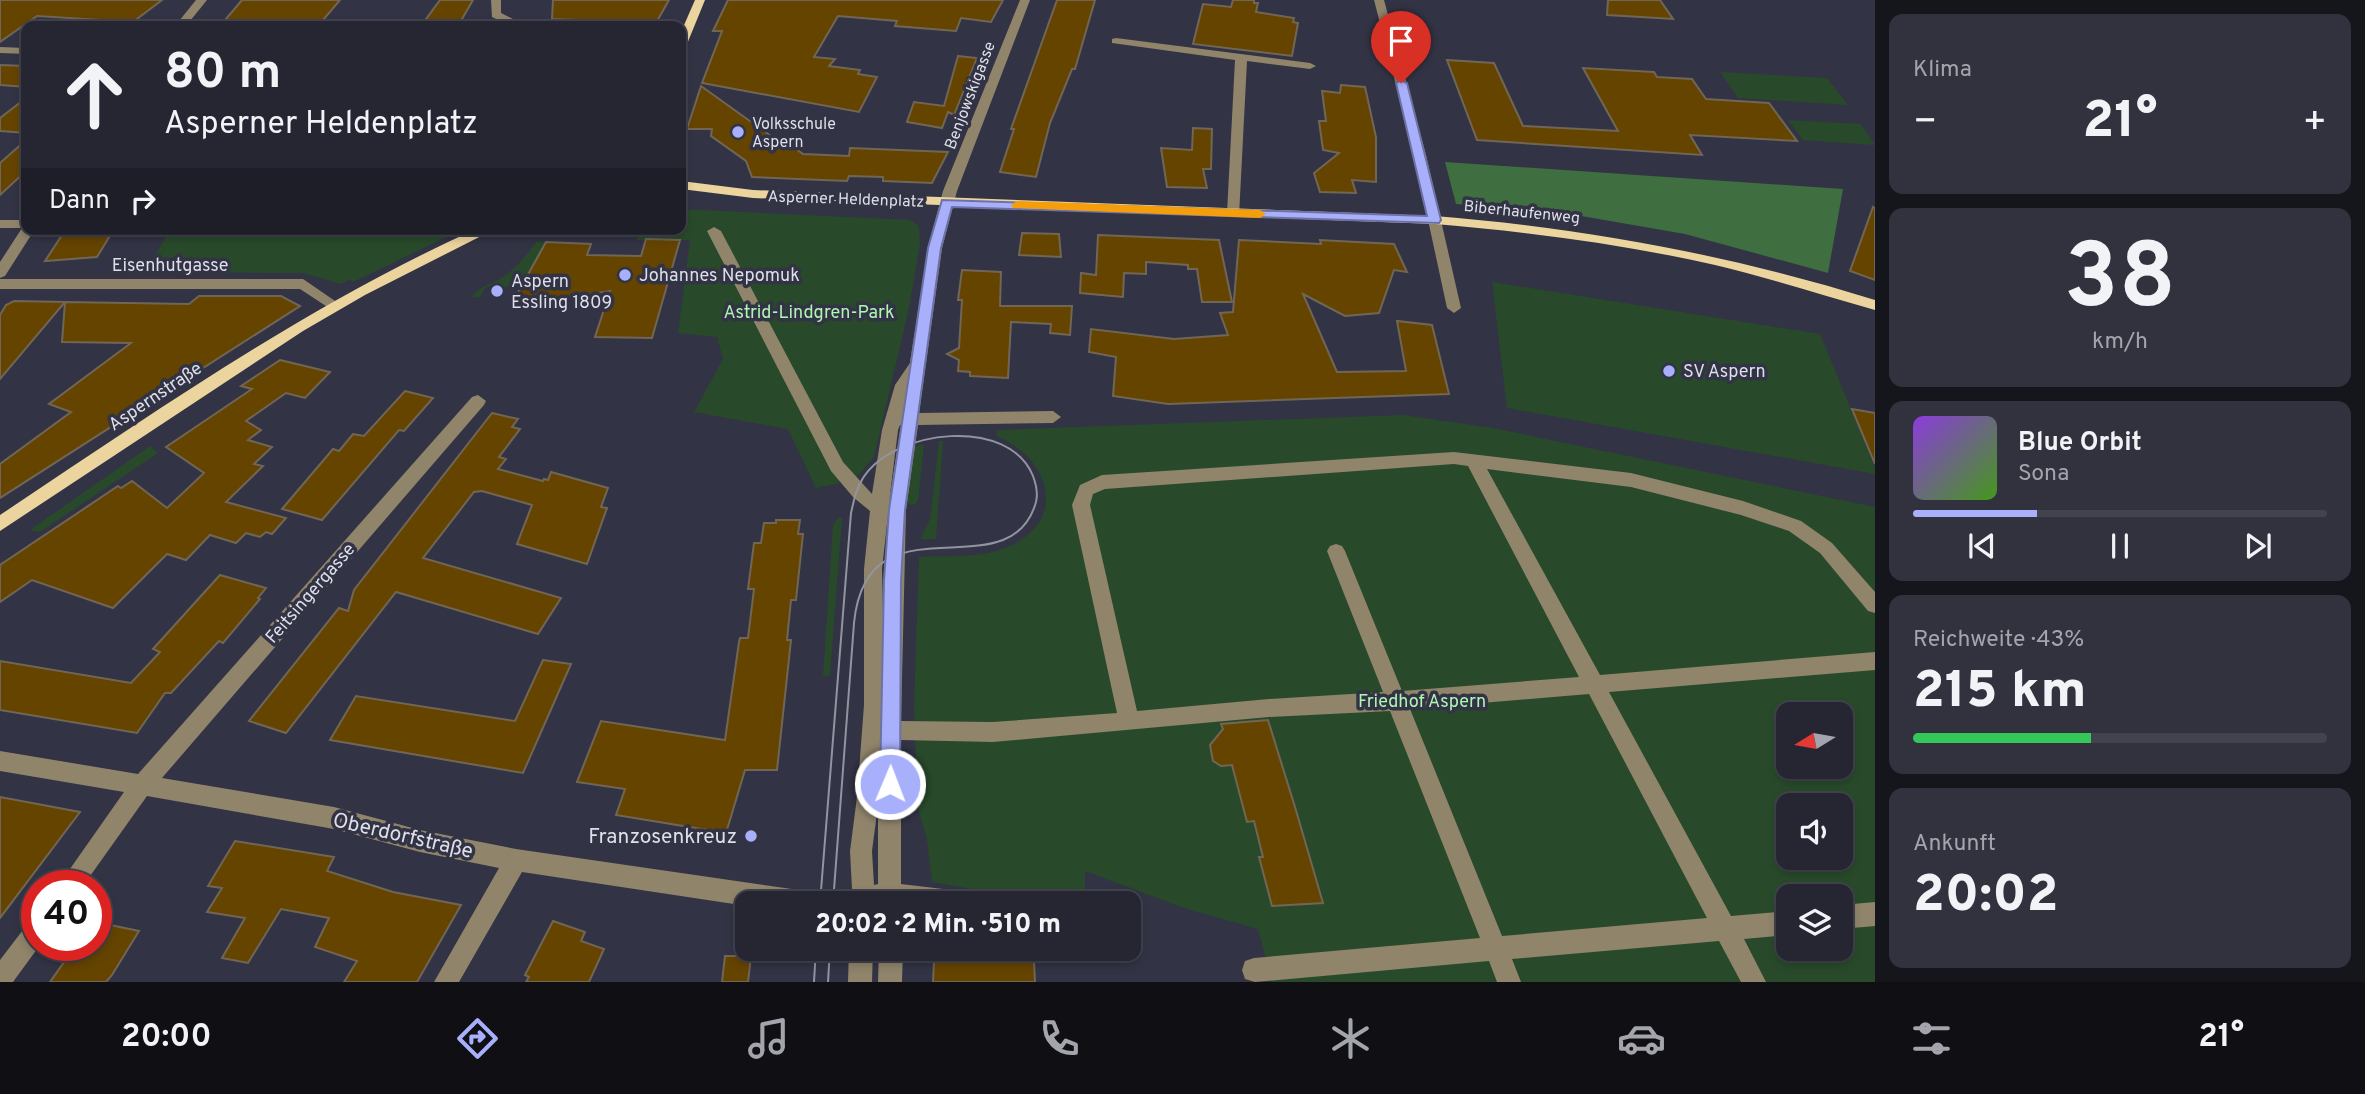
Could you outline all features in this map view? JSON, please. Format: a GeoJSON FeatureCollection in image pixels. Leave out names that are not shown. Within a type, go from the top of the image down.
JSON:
{"type":"FeatureCollection","features":[{"type":"Feature","properties":{"kind":"main road"},"geometry":{"type":"LineString","coordinates":[[686,25],[700,0]]}},
{"type":"Feature","properties":{"kind":"main road","name":"Asperner Heldenplatz"},"geometry":{"type":"LineString","coordinates":[[686,176],[736,185],[753,194]]}},
{"type":"Feature","properties":{"kind":"main road","name":"Asperner Heldenplatz"},"geometry":{"type":"LineString","coordinates":[[686,186],[753,194],[947,203]]}},
{"type":"Feature","properties":{"kind":"main road","name":"Asperner Heldenplatz"},"geometry":{"type":"LineString","coordinates":[[686,197],[731,199],[753,194]]}},
{"type":"Feature","properties":{"kind":"main road","name":"Biberhaufenweg"},"geometry":{"type":"LineString","coordinates":[[947,203],[1435,220],[1532,228],[1633,242],[1830,290],[1875,305]]}},
{"type":"Feature","properties":{"kind":"main road"},"geometry":{"type":"LineString","coordinates":[[334,305],[475,235]]}},
{"type":"Feature","properties":{"kind":"main road","name":"Aspernstraße"},"geometry":{"type":"LineString","coordinates":[[0,524],[334,305]]}},
{"type":"Feature","properties":{"kind":"street"},"geometry":{"type":"LineString","coordinates":[[184,21],[202,0]]}},
{"type":"Feature","properties":{"kind":"street"},"geometry":{"type":"LineString","coordinates":[[495,0],[496,15],[509,21]]}},
{"type":"Feature","properties":{"kind":"street","name":"Benjowskigasse"},"geometry":{"type":"LineString","coordinates":[[947,203],[1025,0]]}},
{"type":"Feature","properties":{"kind":"street"},"geometry":{"type":"LineString","coordinates":[[1379,0],[1435,220],[1454,308]]}},
{"type":"Feature","properties":{"kind":"street"},"geometry":{"type":"LineString","coordinates":[[1116,41],[1310,66]]}},
{"type":"Feature","properties":{"kind":"street"},"geometry":{"type":"LineString","coordinates":[[0,50],[21,51]]}},
{"type":"Feature","properties":{"kind":"street"},"geometry":{"type":"LineString","coordinates":[[1234,213],[1241,58]]}},
{"type":"Feature","properties":{"kind":"street","name":"Asperner Heldenplatz"},"geometry":{"type":"LineString","coordinates":[[888,509],[911,420],[935,248],[947,203]]}},
{"type":"Feature","properties":{"kind":"street"},"geometry":{"type":"LineString","coordinates":[[0,224],[21,224]]}},
{"type":"Feature","properties":{"kind":"street"},"geometry":{"type":"LineString","coordinates":[[714,231],[837,466],[856,489],[888,509],[893,581],[882,730],[891,891]]}},
{"type":"Feature","properties":{"kind":"street"},"geometry":{"type":"LineString","coordinates":[[0,273],[24,235]]}},
{"type":"Feature","properties":{"kind":"street","name":"Eisenhutgasse"},"geometry":{"type":"LineString","coordinates":[[0,284],[303,285],[317,291],[334,305]]}},
{"type":"Feature","properties":{"kind":"street","name":"Asperner Heldenplatz"},"geometry":{"type":"LineString","coordinates":[[888,509],[888,442],[903,385],[920,361]]}},
{"type":"Feature","properties":{"kind":"street","name":"Feitsingergasse"},"geometry":{"type":"LineString","coordinates":[[81,870],[143,784],[478,401]]}},
{"type":"Feature","properties":{"kind":"street"},"geometry":{"type":"LineString","coordinates":[[893,419],[1054,417]]}},
{"type":"Feature","properties":{"kind":"street"},"geometry":{"type":"LineString","coordinates":[[1129,721],[1082,509],[1082,497],[1089,487],[1102,482],[1473,459],[1631,480],[1771,516],[1803,531],[1826,548],[1875,605]]}},
{"type":"Feature","properties":{"kind":"street"},"geometry":{"type":"LineString","coordinates":[[1473,459],[1754,982]]}},
{"type":"Feature","properties":{"kind":"street"},"geometry":{"type":"LineString","coordinates":[[1336,551],[1509,982]]}},
{"type":"Feature","properties":{"kind":"street"},"geometry":{"type":"LineString","coordinates":[[882,730],[993,732],[1279,707],[1395,701],[1875,662]]}},
{"type":"Feature","properties":{"kind":"street"},"geometry":{"type":"LineString","coordinates":[[863,891],[861,850],[868,797],[882,730]]}},
{"type":"Feature","properties":{"kind":"street","name":"Oberdorfstraße"},"geometry":{"type":"LineString","coordinates":[[0,761],[334,818],[420,841],[516,860],[735,892]]}},
{"type":"Feature","properties":{"kind":"street"},"geometry":{"type":"LineString","coordinates":[[446,982],[516,860]]}},
{"type":"Feature","properties":{"kind":"street"},"geometry":{"type":"LineString","coordinates":[[1853,916],[1875,914]]}},
{"type":"Feature","properties":{"kind":"street"},"geometry":{"type":"LineString","coordinates":[[1254,970],[1283,975],[1496,949],[1776,924]]}},
{"type":"Feature","properties":{"kind":"street"},"geometry":{"type":"LineString","coordinates":[[0,980],[21,952]]}},
{"type":"Feature","properties":{"kind":"street"},"geometry":{"type":"LineString","coordinates":[[860,982],[861,961]]}},
{"type":"Feature","properties":{"kind":"street"},"geometry":{"type":"LineString","coordinates":[[890,982],[891,961]]}},
{"type":"Feature","properties":{"kind":"green space"},"geometry":{"type":"Polygon","coordinates":[[[1720,72],[1827,78],[1848,105],[1738,98],[1720,72]]]}},
{"type":"Feature","properties":{"kind":"green space"},"geometry":{"type":"Polygon","coordinates":[[[1788,120],[1861,124],[1875,145],[1803,140],[1788,120]]]}},
{"type":"Feature","properties":{"kind":"green space"},"geometry":{"type":"Polygon","coordinates":[[[1445,162],[1843,189],[1828,273],[1685,234],[1564,213],[1456,204],[1445,162]]]}},
{"type":"Feature","properties":{"kind":"green space","name":"Astrid-Lindgren-Park"},"geometry":{"type":"Polygon","coordinates":[[[686,209],[910,220],[919,226],[920,243],[909,308],[874,457],[854,480],[816,488],[788,429],[694,412],[723,359],[717,337],[678,333],[690,240],[637,240],[638,235],[686,235],[686,209]]]}},
{"type":"Feature","properties":{"kind":"green space"},"geometry":{"type":"Polygon","coordinates":[[[167,235],[451,235],[353,282],[350,279],[341,284],[303,273],[146,272],[167,235]]]}},
{"type":"Feature","properties":{"kind":"green space"},"geometry":{"type":"Polygon","coordinates":[[[536,242],[546,242],[520,288],[489,286],[480,297],[472,297],[481,288],[511,271],[536,242]]]}},
{"type":"Feature","properties":{"kind":"green space","name":"SV Aspern"},"geometry":{"type":"Polygon","coordinates":[[[1492,282],[1820,334],[1875,468],[1875,474],[1507,408],[1492,282]]]}},
{"type":"Feature","properties":{"kind":"green space","name":"Friedhof Aspern"},"geometry":{"type":"Polygon","coordinates":[[[1403,415],[1493,428],[1875,507],[1875,982],[1272,982],[1258,929],[1184,908],[1085,871],[1085,891],[982,891],[932,882],[927,840],[918,808],[916,764],[914,706],[919,557],[973,555],[1005,548],[1025,537],[1038,523],[1045,508],[1046,492],[1041,475],[1016,447],[997,436],[997,430],[1403,415]]]}},
{"type":"Feature","properties":{"kind":"green space"},"geometry":{"type":"Polygon","coordinates":[[[939,441],[943,443],[936,539],[920,539],[930,519],[939,441]]]}},
{"type":"Feature","properties":{"kind":"green space"},"geometry":{"type":"Polygon","coordinates":[[[924,444],[918,501],[914,505],[904,504],[912,447],[924,444]]]}},
{"type":"Feature","properties":{"kind":"green space"},"geometry":{"type":"Polygon","coordinates":[[[150,446],[158,453],[40,532],[30,530],[150,446]]]}},
{"type":"Feature","properties":{"kind":"green space"},"geometry":{"type":"Polygon","coordinates":[[[838,518],[842,518],[830,676],[823,676],[833,525],[838,518]]]}},
{"type":"Feature","properties":{"kind":"building"},"geometry":{"type":"Polygon","coordinates":[[[0,0],[162,0],[134,21],[37,16],[30,21],[21,21],[21,27],[0,42],[0,0]]]}},
{"type":"Feature","properties":{"kind":"building"},"geometry":{"type":"Polygon","coordinates":[[[242,0],[340,0],[322,21],[224,21],[242,0]]]}},
{"type":"Feature","properties":{"kind":"building"},"geometry":{"type":"Polygon","coordinates":[[[440,0],[473,0],[461,21],[425,21],[440,0]]]}},
{"type":"Feature","properties":{"kind":"building"},"geometry":{"type":"Polygon","coordinates":[[[553,0],[669,0],[657,21],[552,19],[553,0]]]}},
{"type":"Feature","properties":{"kind":"building"},"geometry":{"type":"Polygon","coordinates":[[[728,0],[1003,0],[991,22],[961,18],[956,31],[895,26],[897,21],[838,16],[814,57],[835,59],[829,66],[860,70],[858,74],[877,77],[859,112],[702,83],[722,31],[713,31],[728,0]]]}},
{"type":"Feature","properties":{"kind":"building"},"geometry":{"type":"Polygon","coordinates":[[[1057,0],[1095,0],[1075,69],[1072,69],[1050,123],[1036,177],[1000,172],[1014,129],[1011,129],[1057,0]]]}},
{"type":"Feature","properties":{"kind":"building"},"geometry":{"type":"Polygon","coordinates":[[[1233,0],[1254,0],[1254,3],[1258,3],[1256,12],[1294,18],[1293,22],[1298,23],[1292,56],[1193,44],[1203,4],[1231,7],[1233,0]]]}},
{"type":"Feature","properties":{"kind":"building"},"geometry":{"type":"Polygon","coordinates":[[[1608,0],[1660,0],[1673,19],[1607,15],[1608,0]]]}},
{"type":"Feature","properties":{"kind":"building"},"geometry":{"type":"Polygon","coordinates":[[[958,56],[977,58],[954,115],[948,112],[942,128],[907,122],[914,102],[944,106],[958,56]]]}},
{"type":"Feature","properties":{"kind":"building"},"geometry":{"type":"Polygon","coordinates":[[[1447,60],[1494,63],[1523,126],[1618,131],[1583,68],[1654,72],[1657,77],[1692,79],[1706,99],[1769,103],[1797,141],[1690,135],[1702,155],[1477,140],[1447,60]]]}},
{"type":"Feature","properties":{"kind":"building"},"geometry":{"type":"Polygon","coordinates":[[[0,65],[21,66],[21,87],[0,85],[0,65]]]}},
{"type":"Feature","properties":{"kind":"building"},"geometry":{"type":"Polygon","coordinates":[[[1341,85],[1365,87],[1376,137],[1376,182],[1352,180],[1356,193],[1320,192],[1314,173],[1339,153],[1323,150],[1319,121],[1326,121],[1322,91],[1340,93],[1341,85]]]}},
{"type":"Feature","properties":{"kind":"building"},"geometry":{"type":"Polygon","coordinates":[[[701,86],[775,139],[780,137],[803,154],[849,156],[850,148],[948,152],[932,183],[883,181],[883,177],[849,176],[847,181],[752,177],[746,161],[711,136],[712,129],[687,129],[701,86]]]}},
{"type":"Feature","properties":{"kind":"building"},"geometry":{"type":"Polygon","coordinates":[[[21,102],[21,133],[0,131],[0,118],[21,102]]]}},
{"type":"Feature","properties":{"kind":"building"},"geometry":{"type":"Polygon","coordinates":[[[1193,128],[1212,129],[1211,169],[1203,169],[1207,188],[1167,187],[1161,148],[1192,150],[1193,128]]]}},
{"type":"Feature","properties":{"kind":"building"},"geometry":{"type":"Polygon","coordinates":[[[21,144],[21,176],[0,195],[0,163],[21,144]]]}},
{"type":"Feature","properties":{"kind":"building"},"geometry":{"type":"Polygon","coordinates":[[[1873,207],[1875,208],[1875,280],[1850,271],[1873,207]]]}},
{"type":"Feature","properties":{"kind":"building"},"geometry":{"type":"Polygon","coordinates":[[[1022,233],[1059,234],[1061,257],[1019,255],[1022,233]]]}},
{"type":"Feature","properties":{"kind":"building"},"geometry":{"type":"Polygon","coordinates":[[[62,235],[110,235],[97,257],[45,261],[62,235]]]}},
{"type":"Feature","properties":{"kind":"building"},"geometry":{"type":"Polygon","coordinates":[[[1098,235],[1219,240],[1232,302],[1202,302],[1197,269],[1188,269],[1188,265],[1146,262],[1146,274],[1124,273],[1123,297],[1080,293],[1081,273],[1096,275],[1098,235]]]}},
{"type":"Feature","properties":{"kind":"building"},"geometry":{"type":"Polygon","coordinates":[[[646,239],[680,240],[652,338],[595,337],[610,291],[557,300],[516,296],[546,242],[591,244],[587,255],[641,256],[646,239]]]}},
{"type":"Feature","properties":{"kind":"building"},"geometry":{"type":"Polygon","coordinates":[[[1239,240],[1394,244],[1407,272],[1394,270],[1379,313],[1345,316],[1303,294],[1337,372],[1406,371],[1397,321],[1432,325],[1449,394],[1168,404],[1113,396],[1116,357],[1089,352],[1091,329],[1174,339],[1228,335],[1220,313],[1233,312],[1239,240]]]}},
{"type":"Feature","properties":{"kind":"building"},"geometry":{"type":"Polygon","coordinates":[[[962,270],[1001,272],[1000,306],[1072,306],[1070,335],[1050,333],[1051,324],[1011,322],[1008,378],[970,376],[970,372],[958,371],[959,360],[947,354],[959,348],[962,300],[958,300],[962,270]]]}},
{"type":"Feature","properties":{"kind":"building"},"geometry":{"type":"Polygon","coordinates":[[[199,296],[281,296],[300,306],[0,498],[0,464],[71,412],[49,404],[131,343],[62,342],[65,302],[189,304],[199,296]]]}},
{"type":"Feature","properties":{"kind":"building"},"geometry":{"type":"Polygon","coordinates":[[[14,301],[65,302],[0,379],[0,315],[6,305],[14,301]]]}},
{"type":"Feature","properties":{"kind":"building"},"geometry":{"type":"Polygon","coordinates":[[[280,360],[330,372],[305,398],[286,393],[246,421],[261,430],[248,440],[272,447],[254,464],[263,466],[226,502],[286,518],[272,534],[266,532],[260,537],[246,533],[236,543],[210,535],[186,560],[167,554],[113,608],[32,580],[0,602],[0,565],[118,486],[121,488],[132,481],[167,508],[204,473],[166,447],[252,389],[241,386],[280,360]]]}},
{"type":"Feature","properties":{"kind":"building"},"geometry":{"type":"Polygon","coordinates":[[[405,391],[433,398],[404,431],[399,430],[322,520],[282,509],[333,449],[339,451],[353,434],[364,436],[405,391]]]}},
{"type":"Feature","properties":{"kind":"building"},"geometry":{"type":"Polygon","coordinates":[[[1852,409],[1875,413],[1875,464],[1852,409]]]}},
{"type":"Feature","properties":{"kind":"building"},"geometry":{"type":"Polygon","coordinates":[[[492,413],[518,419],[512,427],[520,429],[499,457],[506,459],[498,469],[543,481],[548,480],[551,472],[608,488],[601,507],[607,508],[587,564],[517,544],[532,505],[482,491],[474,492],[423,558],[561,598],[538,634],[396,592],[286,733],[249,721],[339,608],[348,611],[354,590],[492,413]]]}},
{"type":"Feature","properties":{"kind":"building"},"geometry":{"type":"Polygon","coordinates":[[[776,520],[800,520],[798,534],[803,534],[796,600],[791,600],[787,640],[791,640],[777,770],[745,770],[726,833],[616,815],[625,789],[577,782],[601,721],[725,740],[739,642],[740,638],[748,638],[754,589],[748,589],[754,543],[761,543],[764,523],[776,523],[776,520]]]}},
{"type":"Feature","properties":{"kind":"building"},"geometry":{"type":"Polygon","coordinates":[[[220,575],[266,588],[223,643],[219,641],[171,693],[165,693],[137,733],[0,710],[0,661],[131,683],[160,652],[153,649],[220,575]]]}},
{"type":"Feature","properties":{"kind":"building"},"geometry":{"type":"Polygon","coordinates":[[[543,660],[571,664],[523,773],[330,740],[356,696],[515,721],[543,660]]]}},
{"type":"Feature","properties":{"kind":"building"},"geometry":{"type":"Polygon","coordinates":[[[1268,720],[1323,903],[1272,906],[1259,857],[1263,857],[1254,821],[1247,822],[1232,765],[1221,766],[1213,761],[1210,745],[1223,729],[1221,724],[1268,720]]]}},
{"type":"Feature","properties":{"kind":"building"},"geometry":{"type":"Polygon","coordinates":[[[0,797],[80,812],[36,870],[21,870],[21,890],[0,918],[0,797]]]}},
{"type":"Feature","properties":{"kind":"building"},"geometry":{"type":"Polygon","coordinates":[[[235,841],[334,857],[327,871],[393,892],[461,905],[417,982],[344,982],[357,961],[315,947],[329,918],[281,909],[248,963],[222,958],[245,918],[207,912],[222,888],[208,886],[235,841]]]}},
{"type":"Feature","properties":{"kind":"building"},"geometry":{"type":"Polygon","coordinates":[[[553,921],[585,932],[581,941],[604,949],[589,982],[526,982],[529,977],[525,975],[553,921]]]}},
{"type":"Feature","properties":{"kind":"building"},"geometry":{"type":"Polygon","coordinates":[[[112,925],[139,931],[106,982],[50,982],[65,961],[112,961],[112,925]]]}},
{"type":"Feature","properties":{"kind":"building"},"geometry":{"type":"Polygon","coordinates":[[[725,956],[735,956],[735,961],[750,961],[748,982],[722,982],[725,956]]]}},
{"type":"Feature","properties":{"kind":"building"},"geometry":{"type":"Polygon","coordinates":[[[934,961],[1034,961],[1035,982],[933,982],[934,961]]]}},
{"type":"Feature","properties":{"kind":"tram line"},"geometry":{"type":"LineString","coordinates":[[821,891],[851,513],[857,490],[863,478],[878,461],[899,449],[924,440],[951,436],[977,437],[1001,444],[1020,457],[1035,482],[1036,502],[1021,528],[998,542],[910,551],[884,561],[864,584],[854,623],[834,891]]}},
{"type":"Feature","properties":{"kind":"tram line"},"geometry":{"type":"LineString","coordinates":[[814,982],[815,961]]}},
{"type":"Feature","properties":{"kind":"tram line"},"geometry":{"type":"LineString","coordinates":[[828,982],[829,961]]}},
{"type":"Feature","properties":{"kind":"slow traffic"},"geometry":{"type":"LineString","coordinates":[[1017,205],[1260,214]]}},
{"type":"Feature","properties":{"kind":"place","name":"Volksschule Aspern"},"geometry":{"type":"Point","coordinates":[738,132]}},
{"type":"Feature","properties":{"kind":"place","name":"Johannes Nepomuk"},"geometry":{"type":"Point","coordinates":[625,275]}},
{"type":"Feature","properties":{"kind":"place","name":"Aspern Essling 1809"},"geometry":{"type":"Point","coordinates":[497,291]}},
{"type":"Feature","properties":{"kind":"place","name":"SV Aspern"},"geometry":{"type":"Point","coordinates":[1669,371]}},
{"type":"Feature","properties":{"kind":"place","name":"Franzosenkreuz"},"geometry":{"type":"Point","coordinates":[751,836]}},
{"type":"Feature","properties":{"kind":"route"},"geometry":{"type":"LineString","coordinates":[[890,784],[893,581],[897,510],[935,248],[947,203],[1435,220],[1401,83]]}}]}
